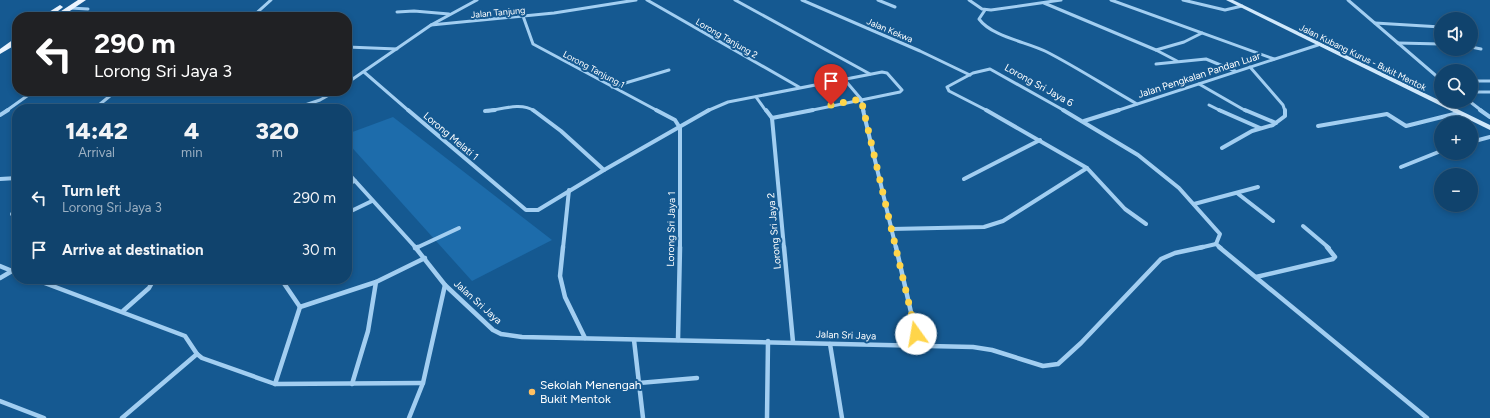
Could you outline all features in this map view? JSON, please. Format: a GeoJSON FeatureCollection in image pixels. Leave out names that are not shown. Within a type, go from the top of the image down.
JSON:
{"type":"FeatureCollection","features":[{"type":"Feature","properties":{"kind":"main road"},"geometry":{"type":"LineString","coordinates":[[53,12],[71,0]]}},
{"type":"Feature","properties":{"kind":"main road"},"geometry":{"type":"LineString","coordinates":[[63,12],[83,0]]}},
{"type":"Feature","properties":{"kind":"main road","name":"Jalan Kubang Kurus - Bukit Mentok"},"geometry":{"type":"LineString","coordinates":[[1229,0],[1318,45],[1490,128]]}},
{"type":"Feature","properties":{"kind":"main road"},"geometry":{"type":"LineString","coordinates":[[0,44],[12,37]]}},
{"type":"Feature","properties":{"kind":"main road"},"geometry":{"type":"LineString","coordinates":[[0,52],[12,44]]}},
{"type":"Feature","properties":{"kind":"street"},"geometry":{"type":"LineString","coordinates":[[257,12],[271,0]]}},
{"type":"Feature","properties":{"kind":"street"},"geometry":{"type":"LineString","coordinates":[[352,80],[449,14],[477,0]]}},
{"type":"Feature","properties":{"kind":"street","name":"Jalan Tanjung"},"geometry":{"type":"LineString","coordinates":[[432,25],[572,11],[636,0]]}},
{"type":"Feature","properties":{"kind":"street","name":"Lorong Tanjung 2"},"geometry":{"type":"LineString","coordinates":[[647,0],[800,88]]}},
{"type":"Feature","properties":{"kind":"street"},"geometry":{"type":"LineString","coordinates":[[734,0],[871,74]]}},
{"type":"Feature","properties":{"kind":"street","name":"Jalan Kekwa"},"geometry":{"type":"LineString","coordinates":[[802,0],[920,51],[970,76]]}},
{"type":"Feature","properties":{"kind":"street"},"geometry":{"type":"LineString","coordinates":[[878,0],[895,7]]}},
{"type":"Feature","properties":{"kind":"street"},"geometry":{"type":"LineString","coordinates":[[969,0],[983,13]]}},
{"type":"Feature","properties":{"kind":"street"},"geometry":{"type":"LineString","coordinates":[[983,13],[1061,0]]}},
{"type":"Feature","properties":{"kind":"street"},"geometry":{"type":"LineString","coordinates":[[1111,0],[1274,59]]}},
{"type":"Feature","properties":{"kind":"street"},"geometry":{"type":"LineString","coordinates":[[1183,0],[1225,10],[1244,7]]}},
{"type":"Feature","properties":{"kind":"street"},"geometry":{"type":"LineString","coordinates":[[1349,1],[1434,74]]}},
{"type":"Feature","properties":{"kind":"street"},"geometry":{"type":"LineString","coordinates":[[1044,2],[1051,7],[1156,50],[1177,61]]}},
{"type":"Feature","properties":{"kind":"street"},"geometry":{"type":"LineString","coordinates":[[69,8],[88,9]]}},
{"type":"Feature","properties":{"kind":"street"},"geometry":{"type":"LineString","coordinates":[[397,12],[414,11],[449,14]]}},
{"type":"Feature","properties":{"kind":"street"},"geometry":{"type":"LineString","coordinates":[[983,13],[979,20],[984,24],[1004,35],[1046,51],[1137,104]]}},
{"type":"Feature","properties":{"kind":"street","name":"Lorong Tanjung 1"},"geometry":{"type":"LineString","coordinates":[[523,16],[533,44],[675,120],[680,128]]}},
{"type":"Feature","properties":{"kind":"street"},"geometry":{"type":"LineString","coordinates":[[1375,23],[1434,27]]}},
{"type":"Feature","properties":{"kind":"street"},"geometry":{"type":"LineString","coordinates":[[1156,50],[1190,40],[1202,33]]}},
{"type":"Feature","properties":{"kind":"street"},"geometry":{"type":"LineString","coordinates":[[1398,43],[1434,44]]}},
{"type":"Feature","properties":{"kind":"street","name":"Jalan Pengkalan Pandan Luar"},"geometry":{"type":"LineString","coordinates":[[1084,121],[1318,45]]}},
{"type":"Feature","properties":{"kind":"street"},"geometry":{"type":"LineString","coordinates":[[352,47],[397,50]]}},
{"type":"Feature","properties":{"kind":"street"},"geometry":{"type":"LineString","coordinates":[[1156,64],[1206,59],[1236,72]]}},
{"type":"Feature","properties":{"kind":"street"},"geometry":{"type":"LineString","coordinates":[[1222,148],[1252,131],[1276,123],[1285,116],[1285,109],[1250,67]]}},
{"type":"Feature","properties":{"kind":"street"},"geometry":{"type":"LineString","coordinates":[[612,87],[669,70]]}},
{"type":"Feature","properties":{"kind":"street","name":"Lorong Sri Jaya 6"},"geometry":{"type":"LineString","coordinates":[[1146,224],[1125,210],[1087,168],[988,110],[947,90],[947,87],[984,70],[992,70],[1084,121],[1152,165],[1194,204],[1220,234],[1216,244]]}},
{"type":"Feature","properties":{"kind":"street","name":"Lorong Melati 1"},"geometry":{"type":"LineString","coordinates":[[364,72],[529,211],[538,210],[569,190]]}},
{"type":"Feature","properties":{"kind":"street"},"geometry":{"type":"LineString","coordinates":[[585,338],[565,297],[560,276],[569,190],[717,106],[756,96],[871,74],[887,73],[902,91],[772,118],[756,96]]}},
{"type":"Feature","properties":{"kind":"street"},"geometry":{"type":"LineString","coordinates":[[844,79],[861,99],[919,347]]}},
{"type":"Feature","properties":{"kind":"street"},"geometry":{"type":"LineString","coordinates":[[1478,81],[1490,81]]}},
{"type":"Feature","properties":{"kind":"street"},"geometry":{"type":"LineString","coordinates":[[1199,84],[1247,111],[1276,123]]}},
{"type":"Feature","properties":{"kind":"street"},"geometry":{"type":"LineString","coordinates":[[1478,92],[1490,92]]}},
{"type":"Feature","properties":{"kind":"street"},"geometry":{"type":"LineString","coordinates":[[16,104],[27,96]]}},
{"type":"Feature","properties":{"kind":"street"},"geometry":{"type":"LineString","coordinates":[[100,104],[110,96]]}},
{"type":"Feature","properties":{"kind":"street"},"geometry":{"type":"LineString","coordinates":[[308,104],[327,96]]}},
{"type":"Feature","properties":{"kind":"street"},"geometry":{"type":"LineString","coordinates":[[1209,105],[1260,128]]}},
{"type":"Feature","properties":{"kind":"street"},"geometry":{"type":"LineString","coordinates":[[485,110],[524,106],[529,108],[561,131],[604,170]]}},
{"type":"Feature","properties":{"kind":"street"},"geometry":{"type":"LineString","coordinates":[[0,115],[12,107]]}},
{"type":"Feature","properties":{"kind":"street"},"geometry":{"type":"LineString","coordinates":[[1478,108],[1490,117]]}},
{"type":"Feature","properties":{"kind":"street"},"geometry":{"type":"LineString","coordinates":[[1318,126],[1387,114],[1406,126],[1458,113]]}},
{"type":"Feature","properties":{"kind":"street","name":"Lorong Sri Jaya 2"},"geometry":{"type":"LineString","coordinates":[[772,118],[793,342]]}},
{"type":"Feature","properties":{"kind":"street","name":"Lorong Sri Jaya 1"},"geometry":{"type":"LineString","coordinates":[[678,340],[681,197],[680,128]]}},
{"type":"Feature","properties":{"kind":"street"},"geometry":{"type":"LineString","coordinates":[[1478,140],[1490,137]]}},
{"type":"Feature","properties":{"kind":"street"},"geometry":{"type":"LineString","coordinates":[[964,179],[1040,140]]}},
{"type":"Feature","properties":{"kind":"street"},"geometry":{"type":"LineString","coordinates":[[1400,167],[1434,154]]}},
{"type":"Feature","properties":{"kind":"street"},"geometry":{"type":"LineString","coordinates":[[891,229],[984,227],[995,224],[1003,221],[1087,168]]}},
{"type":"Feature","properties":{"kind":"street","name":"Jalan Sri Jaya"},"geometry":{"type":"LineString","coordinates":[[352,178],[425,258],[445,285],[493,330],[501,334],[522,337],[768,341],[919,347],[982,347],[1043,366],[1058,364],[1081,343],[1160,259],[1175,253],[1216,244]]}},
{"type":"Feature","properties":{"kind":"street"},"geometry":{"type":"LineString","coordinates":[[0,179],[12,179]]}},
{"type":"Feature","properties":{"kind":"street"},"geometry":{"type":"LineString","coordinates":[[1194,204],[1258,187]]}},
{"type":"Feature","properties":{"kind":"street"},"geometry":{"type":"LineString","coordinates":[[1237,192],[1273,221]]}},
{"type":"Feature","properties":{"kind":"street"},"geometry":{"type":"LineString","coordinates":[[352,211],[372,201]]}},
{"type":"Feature","properties":{"kind":"street"},"geometry":{"type":"LineString","coordinates":[[1256,277],[1333,259],[1335,257],[1330,249],[1303,226]]}},
{"type":"Feature","properties":{"kind":"street"},"geometry":{"type":"LineString","coordinates":[[415,248],[459,228]]}},
{"type":"Feature","properties":{"kind":"street"},"geometry":{"type":"LineString","coordinates":[[1216,244],[1428,418]]}},
{"type":"Feature","properties":{"kind":"street"},"geometry":{"type":"LineString","coordinates":[[300,307],[376,282],[425,258]]}},
{"type":"Feature","properties":{"kind":"street"},"geometry":{"type":"LineString","coordinates":[[0,266],[12,271]]}},
{"type":"Feature","properties":{"kind":"street"},"geometry":{"type":"LineString","coordinates":[[0,278],[12,273]]}},
{"type":"Feature","properties":{"kind":"street"},"geometry":{"type":"LineString","coordinates":[[352,384],[368,331],[376,282]]}},
{"type":"Feature","properties":{"kind":"street"},"geometry":{"type":"LineString","coordinates":[[48,284],[123,311],[185,336],[197,354],[202,358],[275,384],[423,383]]}},
{"type":"Feature","properties":{"kind":"street"},"geometry":{"type":"LineString","coordinates":[[123,311],[149,288],[151,284]]}},
{"type":"Feature","properties":{"kind":"street"},"geometry":{"type":"LineString","coordinates":[[284,284],[300,307]]}},
{"type":"Feature","properties":{"kind":"street"},"geometry":{"type":"LineString","coordinates":[[409,418],[423,383],[445,285]]}},
{"type":"Feature","properties":{"kind":"street"},"geometry":{"type":"LineString","coordinates":[[275,384],[300,307]]}},
{"type":"Feature","properties":{"kind":"street"},"geometry":{"type":"LineString","coordinates":[[634,340],[643,418]]}},
{"type":"Feature","properties":{"kind":"street"},"geometry":{"type":"LineString","coordinates":[[767,418],[768,341]]}},
{"type":"Feature","properties":{"kind":"street"},"geometry":{"type":"LineString","coordinates":[[830,344],[842,418]]}},
{"type":"Feature","properties":{"kind":"street"},"geometry":{"type":"LineString","coordinates":[[122,418],[197,354]]}},
{"type":"Feature","properties":{"kind":"street"},"geometry":{"type":"LineString","coordinates":[[639,383],[697,378]]}},
{"type":"Feature","properties":{"kind":"street"},"geometry":{"type":"LineString","coordinates":[[0,402],[44,418]]}},
{"type":"Feature","properties":{"kind":"shaded area"},"geometry":{"type":"Polygon","coordinates":[[[393,117],[552,240],[472,281],[352,148],[352,132],[393,117]]]}},
{"type":"Feature","properties":{"kind":"place","name":"Sekolah Menengah Bukit Mentok"},"geometry":{"type":"Point","coordinates":[532,392]}},
{"type":"Feature","properties":{"kind":"route"},"geometry":{"type":"LineString","coordinates":[[831,105],[861,99],[916,334]]}}]}
